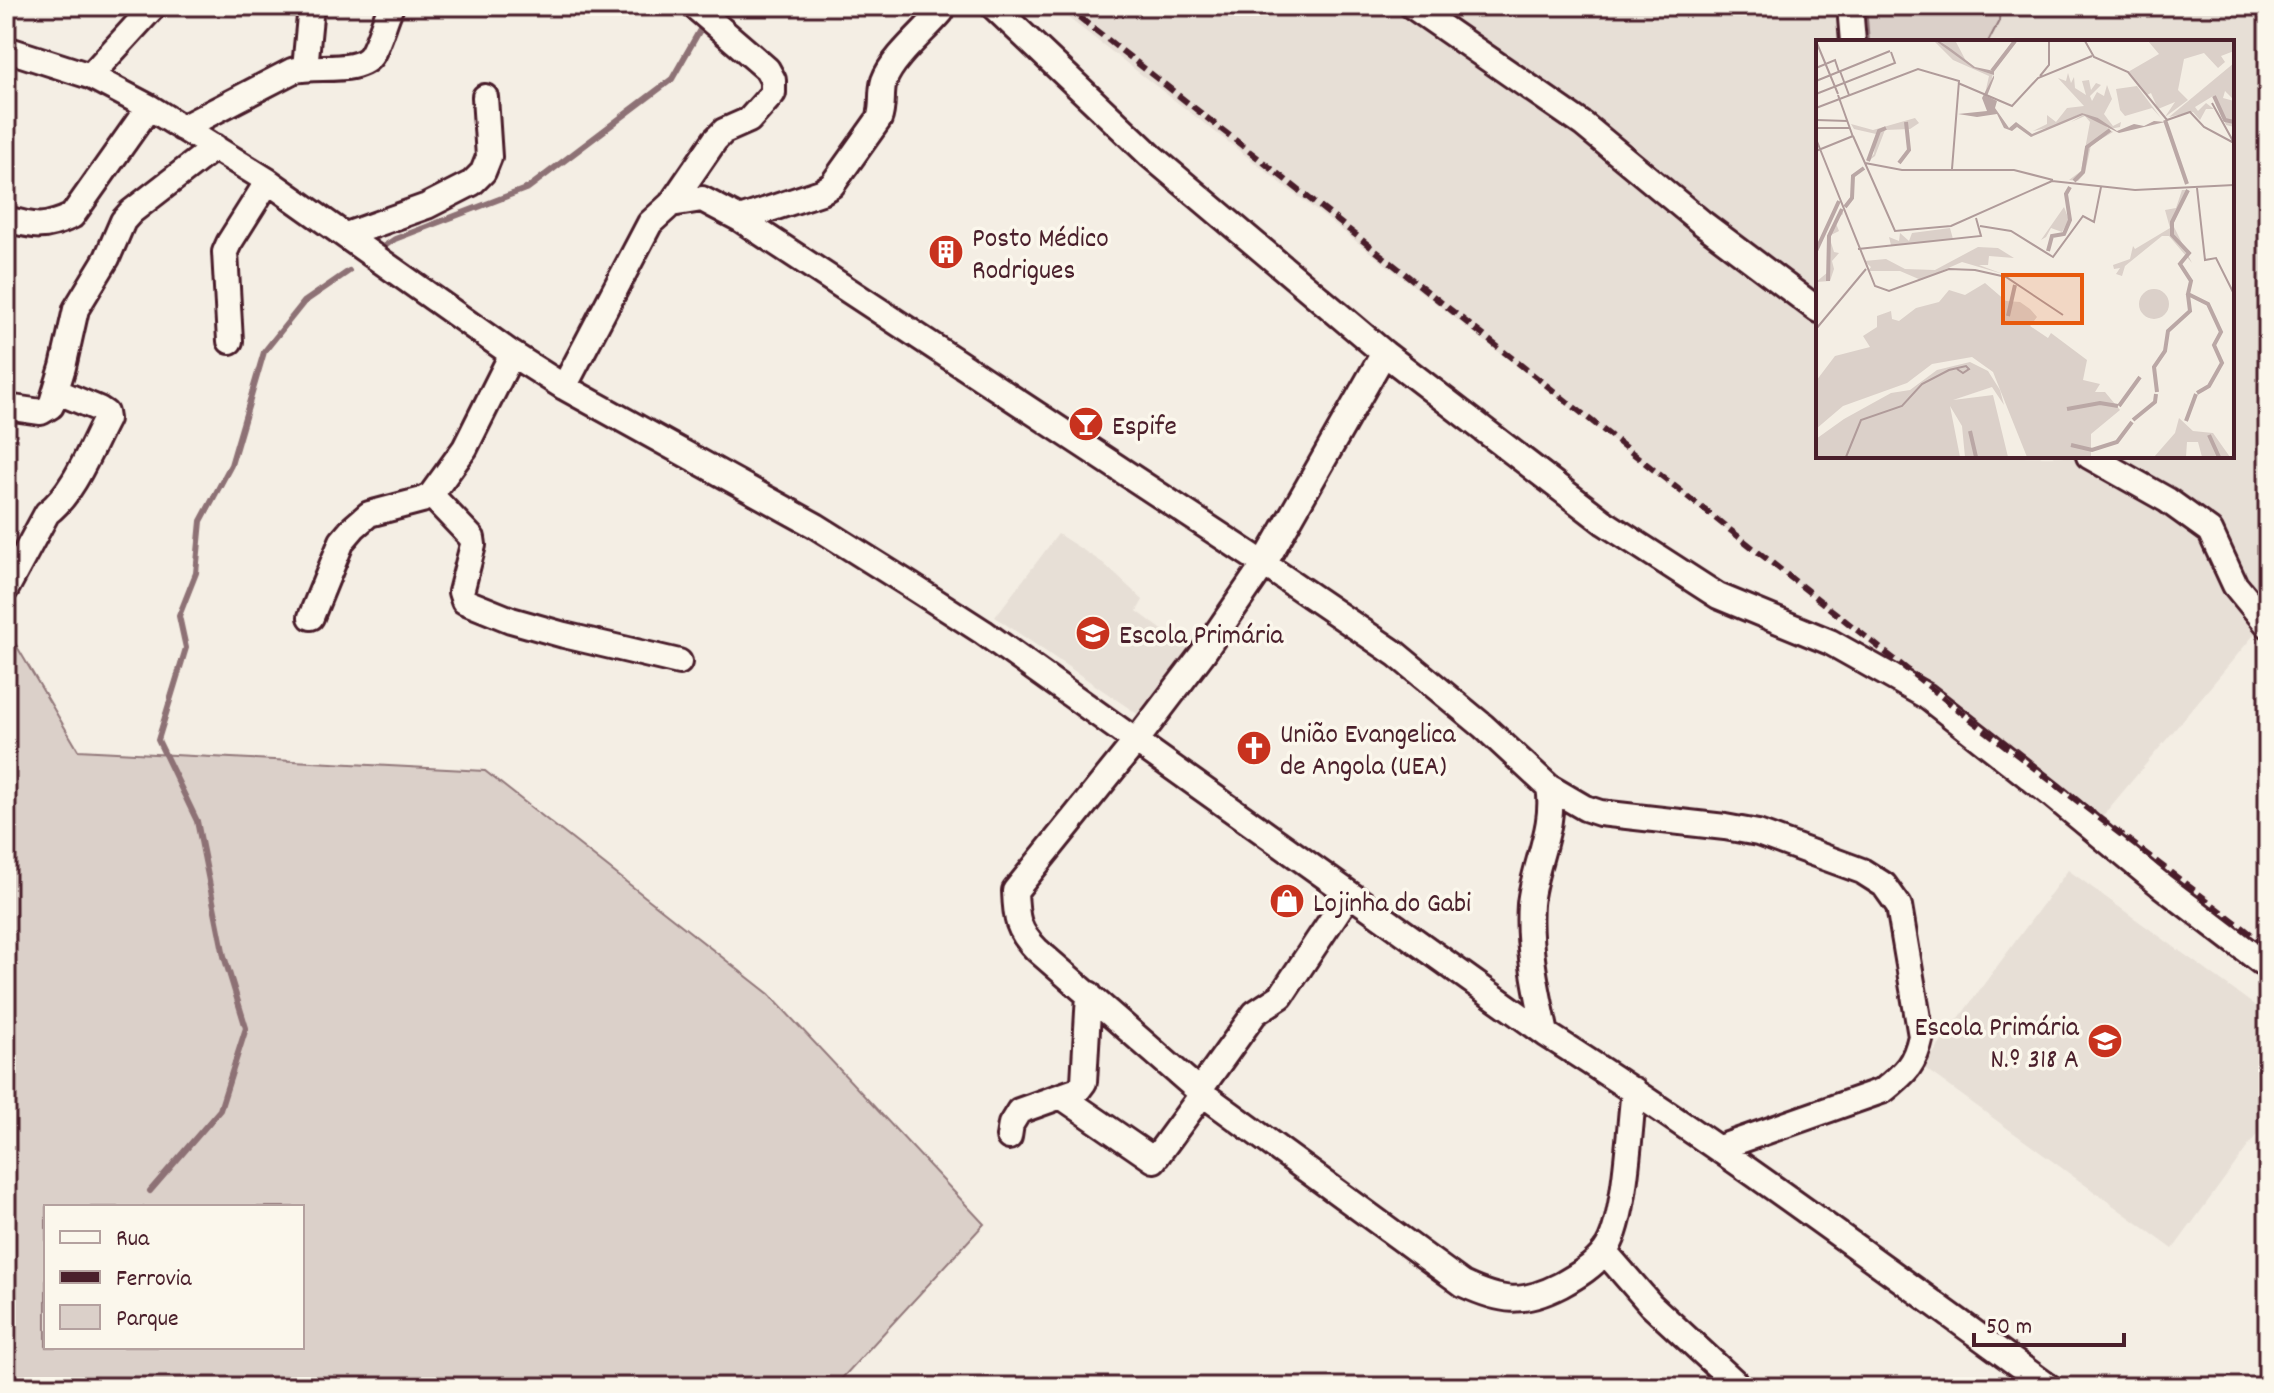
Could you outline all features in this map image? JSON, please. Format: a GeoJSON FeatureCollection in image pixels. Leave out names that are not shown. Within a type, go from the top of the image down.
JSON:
{"type":"FeatureCollection","features":[{"type":"Feature","properties":{"kind":"street"},"geometry":{"type":"LineString","coordinates":[[90,76],[154,6]]}},
{"type":"Feature","properties":{"kind":"street"},"geometry":{"type":"LineString","coordinates":[[305,68],[311,6]]}},
{"type":"Feature","properties":{"kind":"street"},"geometry":{"type":"LineString","coordinates":[[182,128],[292,71],[365,63],[371,56],[391,6]]}},
{"type":"Feature","properties":{"kind":"street"},"geometry":{"type":"LineString","coordinates":[[564,387],[650,223],[671,204],[715,140],[724,131],[749,120],[773,93],[773,80],[767,69],[694,6]]}},
{"type":"Feature","properties":{"kind":"street"},"geometry":{"type":"LineString","coordinates":[[740,219],[821,192],[832,185],[879,119],[883,109],[884,80],[943,6]]}},
{"type":"Feature","properties":{"kind":"street"},"geometry":{"type":"LineString","coordinates":[[993,6],[1151,156],[1384,353],[1605,523],[1718,596],[1830,642],[1926,696],[2268,967]]}},
{"type":"Feature","properties":{"kind":"street"},"geometry":{"type":"LineString","coordinates":[[1412,6],[1584,125],[1701,222],[1816,308]]}},
{"type":"Feature","properties":{"kind":"street"},"geometry":{"type":"LineString","coordinates":[[1850,6],[1853,40]]}},
{"type":"Feature","properties":{"kind":"street"},"geometry":{"type":"LineString","coordinates":[[6,49],[90,76],[149,107],[268,181],[512,354],[564,387],[816,526],[983,632],[1546,1034],[1719,1148],[2049,1387]]}},
{"type":"Feature","properties":{"kind":"street"},"geometry":{"type":"LineString","coordinates":[[346,235],[427,206],[472,183],[483,172],[489,157],[485,97]]}},
{"type":"Feature","properties":{"kind":"street"},"geometry":{"type":"LineString","coordinates":[[6,219],[32,226],[54,225],[72,216],[149,107]]}},
{"type":"Feature","properties":{"kind":"street"},"geometry":{"type":"LineString","coordinates":[[6,407],[41,412],[51,406],[76,309],[107,258],[123,221],[215,147]]}},
{"type":"Feature","properties":{"kind":"street"},"geometry":{"type":"LineString","coordinates":[[230,341],[225,252],[268,181]]}},
{"type":"Feature","properties":{"kind":"street"},"geometry":{"type":"LineString","coordinates":[[671,204],[702,199],[740,219],[1264,564],[1396,654],[1483,726],[1549,787],[1585,808],[1600,813],[1758,833],[1862,871],[1884,885],[1899,906],[1921,1036],[1916,1055],[1906,1073],[1884,1090],[1719,1148]]}},
{"type":"Feature","properties":{"kind":"street"},"geometry":{"type":"LineString","coordinates":[[1384,353],[1264,564],[1203,653],[1015,891],[1016,919],[1024,937],[1201,1092],[1463,1284],[1490,1296],[1516,1300],[1543,1294],[1578,1276],[1605,1252],[1615,1234],[1620,1213],[1634,1090]]}},
{"type":"Feature","properties":{"kind":"street"},"geometry":{"type":"LineString","coordinates":[[311,617],[342,541],[369,514],[431,495],[465,448],[512,354]]}},
{"type":"Feature","properties":{"kind":"street"},"geometry":{"type":"LineString","coordinates":[[6,589],[47,513],[58,505],[70,489],[106,419],[105,413],[99,409],[56,391]]}},
{"type":"Feature","properties":{"kind":"street"},"geometry":{"type":"LineString","coordinates":[[2093,458],[2167,500],[2210,531],[2235,585],[2268,625]]}},
{"type":"Feature","properties":{"kind":"street"},"geometry":{"type":"LineString","coordinates":[[431,495],[472,538],[472,551],[461,592],[464,601],[524,624],[679,662]]}},
{"type":"Feature","properties":{"kind":"street"},"geometry":{"type":"LineString","coordinates":[[1546,1034],[1531,962],[1530,918],[1538,860],[1550,819],[1552,803],[1549,787]]}},
{"type":"Feature","properties":{"kind":"street"},"geometry":{"type":"LineString","coordinates":[[1061,1096],[1154,1160],[1255,1013],[1281,996],[1349,894]]}},
{"type":"Feature","properties":{"kind":"street"},"geometry":{"type":"LineString","coordinates":[[1009,1137],[1011,1124],[1019,1111],[1078,1090],[1084,1082],[1089,994]]}},
{"type":"Feature","properties":{"kind":"street"},"geometry":{"type":"LineString","coordinates":[[1605,1252],[1651,1305],[1740,1387]]}},
{"type":"Feature","properties":{"kind":"shaded area"},"geometry":{"type":"Polygon","coordinates":[[[1053,6],[2268,6],[2268,618],[2100,819],[1053,6]]]}},
{"type":"Feature","properties":{"kind":"shaded area","name":"Escola Primária"},"geometry":{"type":"Polygon","coordinates":[[[1058,534],[1103,563],[1143,600],[1137,611],[1189,650],[1139,715],[995,617],[1058,534]]]}},
{"type":"Feature","properties":{"kind":"shaded area","name":"Escola Primária N.º 318 A"},"geometry":{"type":"Polygon","coordinates":[[[2068,870],[2268,1015],[2268,1119],[2173,1249],[1923,1067],[2068,870]]]}},
{"type":"Feature","properties":{"kind":"green space"},"geometry":{"type":"Polygon","coordinates":[[[1866,6],[2000,6],[1999,21],[1989,40],[1869,40],[1866,6]]]}},
{"type":"Feature","properties":{"kind":"green space"},"geometry":{"type":"Polygon","coordinates":[[[6,628],[78,750],[485,771],[769,994],[984,1224],[834,1387],[6,1387],[6,628]]]}},
{"type":"Feature","properties":{"kind":"waterway"},"geometry":{"type":"LineString","coordinates":[[380,249],[395,239],[528,188],[672,79],[705,21]]}},
{"type":"Feature","properties":{"kind":"waterway"},"geometry":{"type":"LineString","coordinates":[[150,1191],[220,1110],[246,1028],[224,956],[197,821],[158,740],[186,648],[179,616],[196,573],[201,521],[231,465],[264,352],[304,302],[349,271]]}},
{"type":"Feature","properties":{"kind":"railway"},"geometry":{"type":"LineString","coordinates":[[1065,6],[1965,715],[2268,947]]}},
{"type":"Feature","properties":{"kind":"place","name":"Posto Médico Rodrigues"},"geometry":{"type":"Point","coordinates":[946,252]}},
{"type":"Feature","properties":{"kind":"place","name":"Espife"},"geometry":{"type":"Point","coordinates":[1086,424]}},
{"type":"Feature","properties":{"kind":"place","name":"Escola Primária"},"geometry":{"type":"Point","coordinates":[1093,633]}},
{"type":"Feature","properties":{"kind":"place","name":"União Evangelica de Angola (UEA)"},"geometry":{"type":"Point","coordinates":[1254,748]}},
{"type":"Feature","properties":{"kind":"place","name":"Lojinha do Gabi"},"geometry":{"type":"Point","coordinates":[1287,901]}},
{"type":"Feature","properties":{"kind":"place","name":"Escola Primária N.º 318 A"},"geometry":{"type":"Point","coordinates":[2105,1041]}}]}
